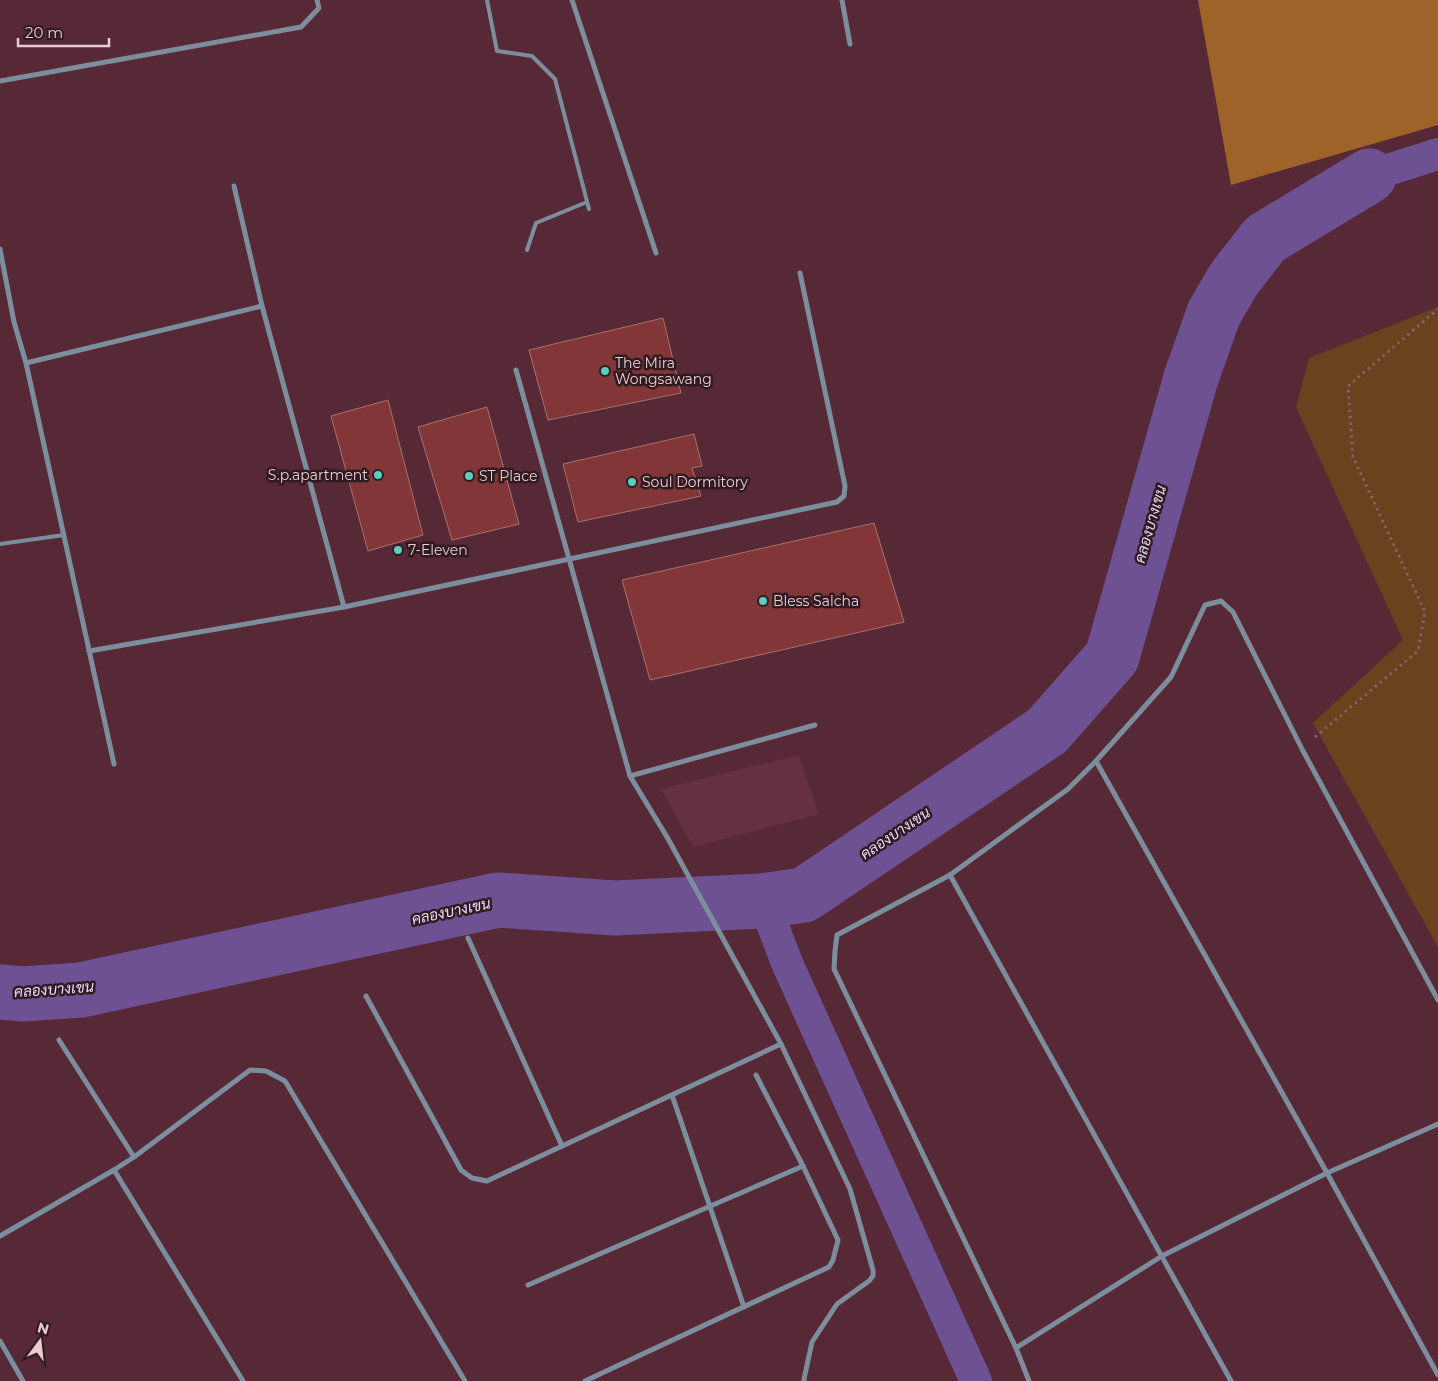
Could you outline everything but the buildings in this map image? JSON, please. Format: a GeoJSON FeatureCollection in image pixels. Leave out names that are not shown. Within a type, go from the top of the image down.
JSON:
{"type":"FeatureCollection","features":[{"type":"Feature","properties":{"kind":"street"},"geometry":{"type":"LineString","coordinates":[[0,81],[301,27],[319,8],[317,0]]}},
{"type":"Feature","properties":{"kind":"street"},"geometry":{"type":"LineString","coordinates":[[572,0],[656,253]]}},
{"type":"Feature","properties":{"kind":"street"},"geometry":{"type":"LineString","coordinates":[[842,0],[850,44]]}},
{"type":"Feature","properties":{"kind":"street"},"geometry":{"type":"LineString","coordinates":[[234,186],[262,306],[344,606]]}},
{"type":"Feature","properties":{"kind":"street"},"geometry":{"type":"LineString","coordinates":[[0,252],[14,322],[26,364],[114,764]]}},
{"type":"Feature","properties":{"kind":"street"},"geometry":{"type":"LineString","coordinates":[[89,651],[344,606],[837,502],[844,496],[845,486],[800,273]]}},
{"type":"Feature","properties":{"kind":"street"},"geometry":{"type":"LineString","coordinates":[[26,364],[262,306]]}},
{"type":"Feature","properties":{"kind":"street"},"geometry":{"type":"LineString","coordinates":[[516,370],[630,776],[667,837],[781,1044],[850,1189],[873,1270],[873,1276],[838,1304],[812,1342],[804,1381]]}},
{"type":"Feature","properties":{"kind":"street"},"geometry":{"type":"LineString","coordinates":[[1029,1381],[1016,1348],[834,970],[837,935],[950,875],[1068,789],[1096,761],[1171,677],[1205,605],[1222,601],[1233,612],[1302,749],[1438,1000]]}},
{"type":"Feature","properties":{"kind":"street"},"geometry":{"type":"LineString","coordinates":[[630,776],[816,725]]}},
{"type":"Feature","properties":{"kind":"street"},"geometry":{"type":"LineString","coordinates":[[1096,761],[1438,1375]]}},
{"type":"Feature","properties":{"kind":"street"},"geometry":{"type":"LineString","coordinates":[[950,875],[1231,1381]]}},
{"type":"Feature","properties":{"kind":"street"},"geometry":{"type":"LineString","coordinates":[[468,938],[562,1146]]}},
{"type":"Feature","properties":{"kind":"street"},"geometry":{"type":"LineString","coordinates":[[366,996],[461,1170],[472,1178],[487,1180],[781,1044]]}},
{"type":"Feature","properties":{"kind":"street"},"geometry":{"type":"LineString","coordinates":[[59,1040],[134,1157]]}},
{"type":"Feature","properties":{"kind":"street"},"geometry":{"type":"LineString","coordinates":[[0,1236],[134,1157],[250,1070],[266,1071],[284,1081],[465,1381]]}},
{"type":"Feature","properties":{"kind":"street"},"geometry":{"type":"LineString","coordinates":[[585,1381],[830,1267],[834,1260],[838,1240],[803,1166],[756,1075]]}},
{"type":"Feature","properties":{"kind":"street"},"geometry":{"type":"LineString","coordinates":[[672,1095],[744,1307]]}},
{"type":"Feature","properties":{"kind":"street"},"geometry":{"type":"LineString","coordinates":[[1016,1348],[1162,1256],[1327,1173],[1438,1124]]}},
{"type":"Feature","properties":{"kind":"street"},"geometry":{"type":"LineString","coordinates":[[528,1285],[803,1166]]}},
{"type":"Feature","properties":{"kind":"street"},"geometry":{"type":"LineString","coordinates":[[114,1170],[243,1381]]}},
{"type":"Feature","properties":{"kind":"street"},"geometry":{"type":"LineString","coordinates":[[0,1341],[23,1381]]}},
{"type":"Feature","properties":{"kind":"lane"},"geometry":{"type":"LineString","coordinates":[[487,0],[497,51],[532,56],[555,79],[589,209]]}},
{"type":"Feature","properties":{"kind":"lane"},"geometry":{"type":"LineString","coordinates":[[527,250],[536,222],[587,202]]}},
{"type":"Feature","properties":{"kind":"lane"},"geometry":{"type":"LineString","coordinates":[[0,544],[64,535]]}},
{"type":"Feature","properties":{"kind":"path"},"geometry":{"type":"LineString","coordinates":[[1302,749],[1418,651],[1425,612],[1352,457],[1348,386],[1438,309]]}},
{"type":"Feature","properties":{"kind":"shaded area"},"geometry":{"type":"Polygon","coordinates":[[[1198,0],[1438,0],[1438,125],[1231,185],[1198,0]]]}},
{"type":"Feature","properties":{"kind":"shaded area"},"geometry":{"type":"Polygon","coordinates":[[[1438,307],[1438,947],[1313,723],[1403,640],[1296,407],[1309,358],[1438,307]]]}},
{"type":"Feature","properties":{"kind":"shaded area"},"geometry":{"type":"Polygon","coordinates":[[[799,755],[819,814],[693,847],[661,789],[799,755]]]}},
{"type":"Feature","properties":{"kind":"waterway","name":"คลองบางเขน"},"geometry":{"type":"LineString","coordinates":[[1369,176],[1438,154]]}},
{"type":"Feature","properties":{"kind":"waterway","name":"คลองบางเขน"},"geometry":{"type":"LineString","coordinates":[[0,992],[23,994],[81,990],[498,900],[615,908],[761,901],[804,895],[1047,731],[1112,657],[1191,378],[1214,313],[1234,279],[1265,239],[1369,176]]}},
{"type":"Feature","properties":{"kind":"waterway"},"geometry":{"type":"LineString","coordinates":[[763,900],[787,963],[976,1381]]}},
{"type":"Feature","properties":{"kind":"place","name":"The Mira Wongsawang"},"geometry":{"type":"Point","coordinates":[605,371]}},
{"type":"Feature","properties":{"kind":"place","name":"S.p.apartment"},"geometry":{"type":"Point","coordinates":[378,475]}},
{"type":"Feature","properties":{"kind":"place","name":"ST Place"},"geometry":{"type":"Point","coordinates":[469,476]}},
{"type":"Feature","properties":{"kind":"place","name":"Soul Dormitory"},"geometry":{"type":"Point","coordinates":[632,482]}},
{"type":"Feature","properties":{"kind":"place","name":"7-Eleven"},"geometry":{"type":"Point","coordinates":[398,550]}},
{"type":"Feature","properties":{"kind":"place","name":"Bless Salcha"},"geometry":{"type":"Point","coordinates":[763,601]}}]}
